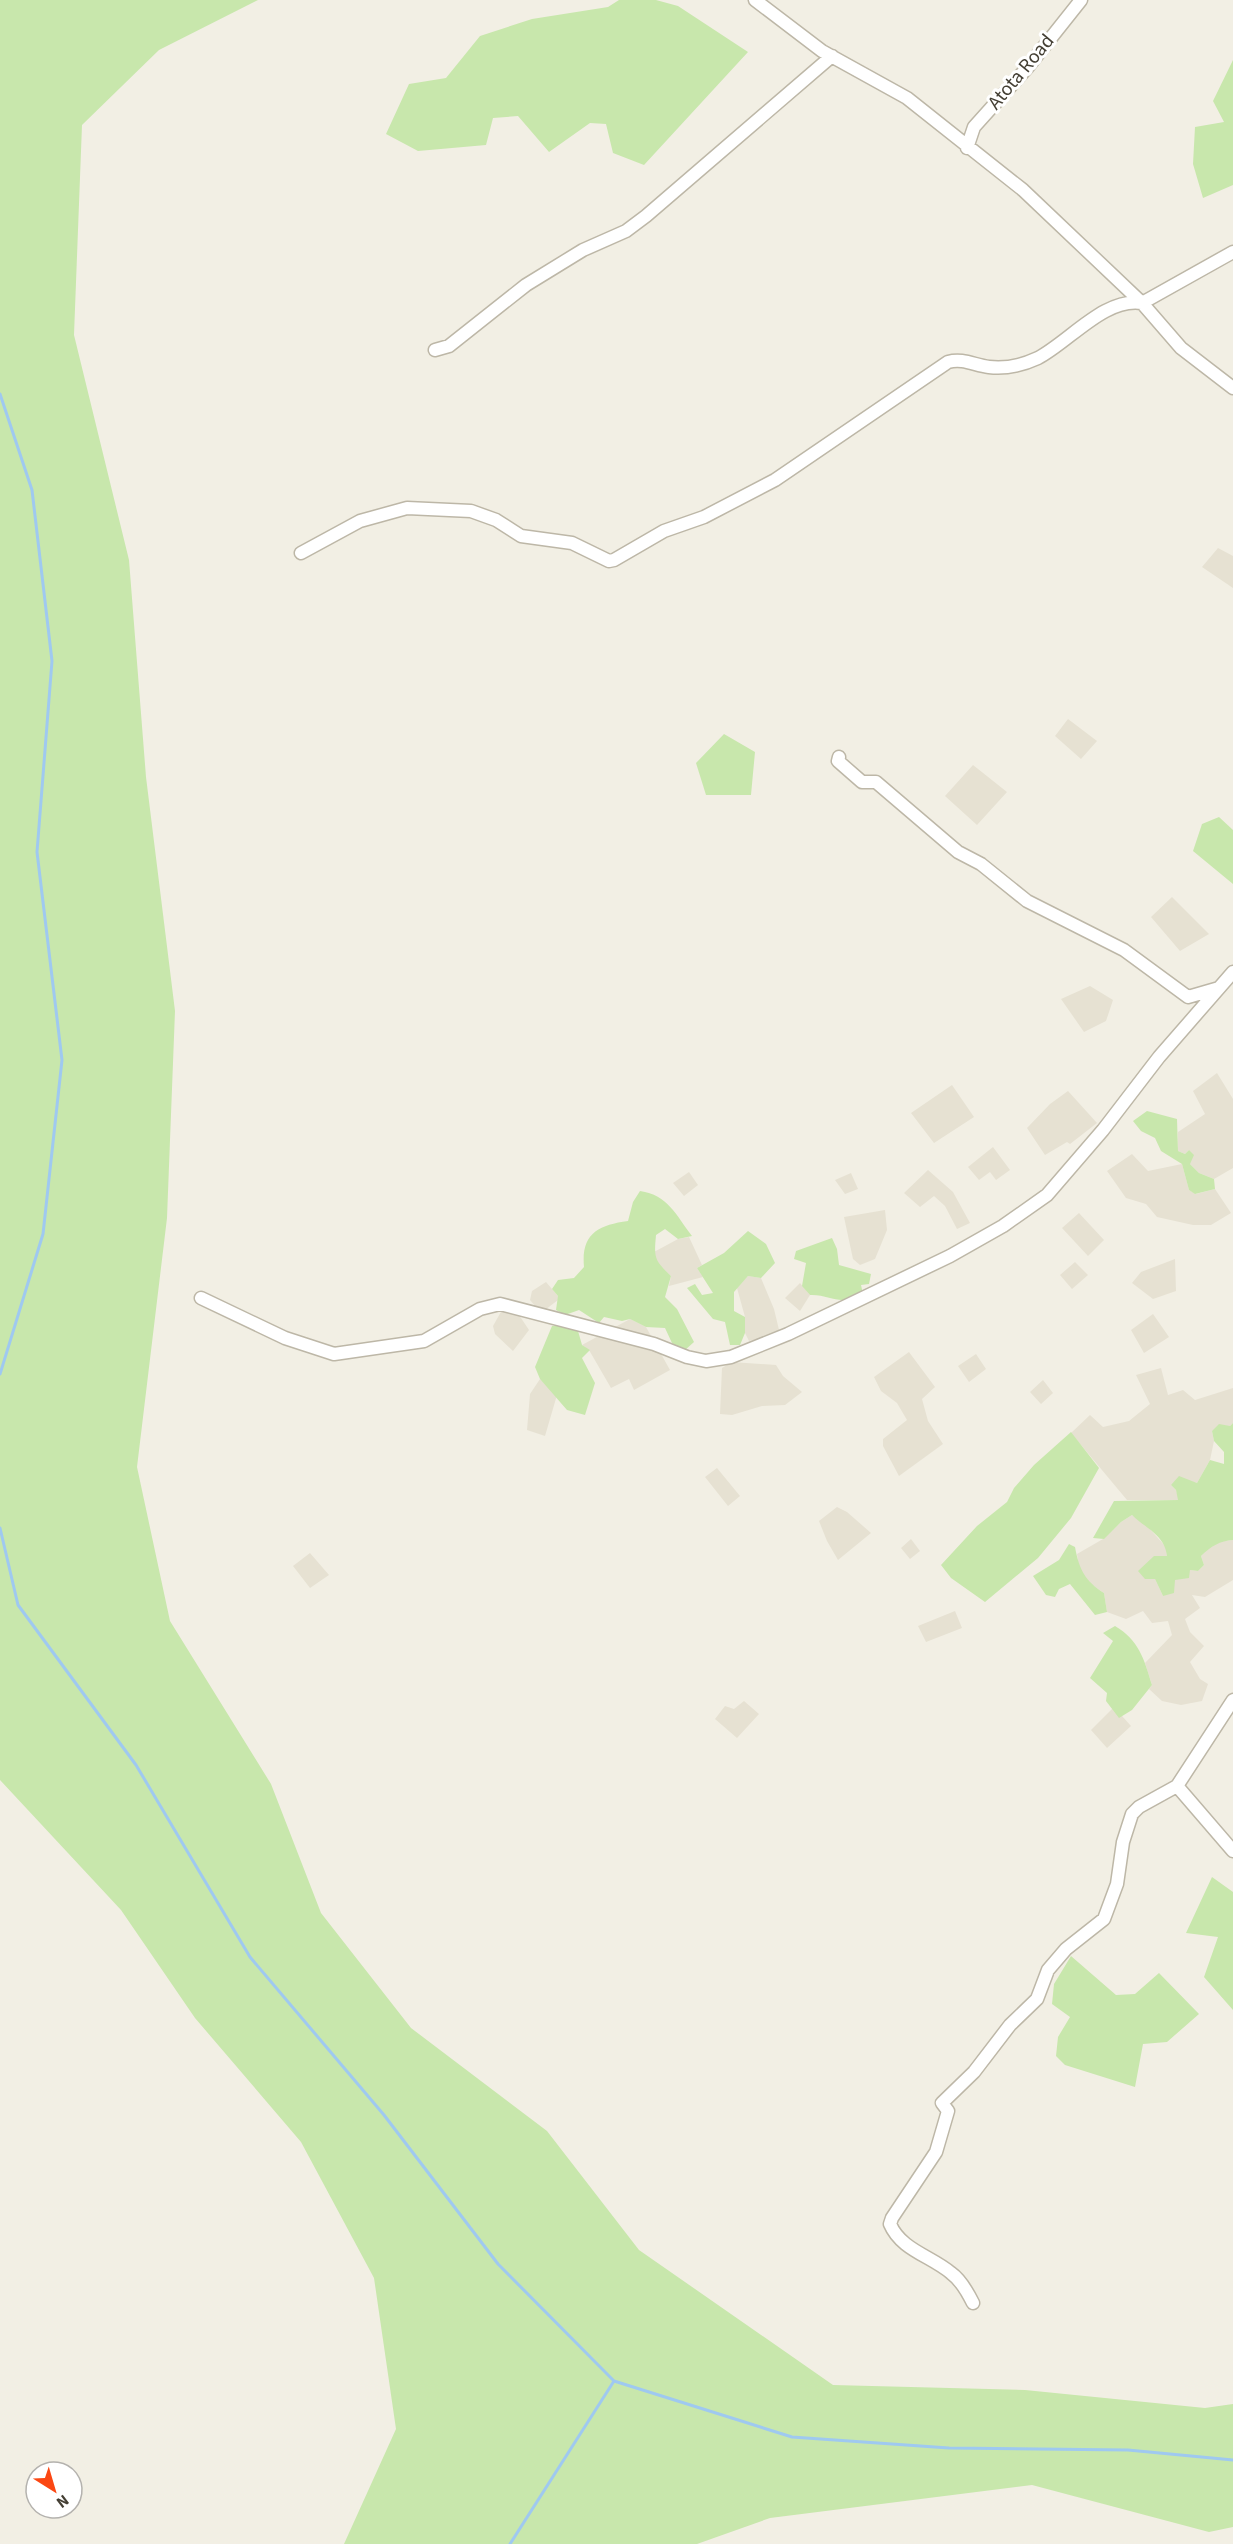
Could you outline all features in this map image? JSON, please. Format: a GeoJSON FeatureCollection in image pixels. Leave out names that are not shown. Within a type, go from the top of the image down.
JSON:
{"type":"FeatureCollection","features":[{"type":"Feature","properties":{"kind":"street"},"geometry":{"type":"LineString","coordinates":[[755,0],[832,56],[907,98],[967,148],[1023,190],[1142,303],[1151,317],[1181,348],[1233,388]]}},
{"type":"Feature","properties":{"kind":"street","name":"Atota Road"},"geometry":{"type":"LineString","coordinates":[[967,148],[974,127],[1027,68],[1081,0]]}},
{"type":"Feature","properties":{"kind":"street"},"geometry":{"type":"LineString","coordinates":[[435,350],[449,346],[526,285],[584,250],[626,231],[832,56]]}},
{"type":"Feature","properties":{"kind":"street"},"geometry":{"type":"LineString","coordinates":[[301,553],[360,521],[407,508],[471,511],[496,520],[521,536],[572,543],[612,561],[639,548],[664,531],[704,517],[775,480],[948,362],[956,360],[987,367],[1012,367],[1026,363],[1039,357],[1109,309],[1125,302],[1142,303],[1233,252]]}},
{"type":"Feature","properties":{"kind":"street"},"geometry":{"type":"LineString","coordinates":[[838,758],[838,761],[862,782],[876,782],[958,852],[981,864],[1027,901],[1124,950],[1188,997],[1219,988]]}},
{"type":"Feature","properties":{"kind":"street"},"geometry":{"type":"LineString","coordinates":[[201,1298],[285,1338],[334,1354],[424,1341],[480,1309],[500,1304],[654,1344],[687,1357],[706,1361],[731,1356],[849,1306],[950,1256],[1031,1208],[1060,1181],[1159,1057],[1233,972]]}},
{"type":"Feature","properties":{"kind":"street"},"geometry":{"type":"LineString","coordinates":[[973,2303],[951,2272],[916,2252],[899,2237],[890,2224],[892,2218],[936,2152],[948,2111],[942,2103],[974,2072],[1010,2025],[1037,1999],[1048,1970],[1066,1949],[1104,1919],[1116,1884],[1123,1842],[1132,1814],[1139,1807],[1177,1786],[1233,1700]]}},
{"type":"Feature","properties":{"kind":"street"},"geometry":{"type":"LineString","coordinates":[[1177,1786],[1233,1851]]}},
{"type":"Feature","properties":{"kind":"shaded area"},"geometry":{"type":"Polygon","coordinates":[[[1218,548],[1233,556],[1233,588],[1202,567],[1218,548]]]}},
{"type":"Feature","properties":{"kind":"shaded area"},"geometry":{"type":"Polygon","coordinates":[[[1068,719],[1097,741],[1081,759],[1055,736],[1068,719]]]}},
{"type":"Feature","properties":{"kind":"shaded area"},"geometry":{"type":"Polygon","coordinates":[[[973,765],[1007,792],[977,825],[945,796],[973,765]]]}},
{"type":"Feature","properties":{"kind":"shaded area"},"geometry":{"type":"Polygon","coordinates":[[[1172,897],[1209,934],[1180,951],[1151,917],[1172,897]]]}},
{"type":"Feature","properties":{"kind":"shaded area"},"geometry":{"type":"Polygon","coordinates":[[[1090,986],[1113,1000],[1106,1021],[1084,1032],[1061,999],[1090,986]]]}},
{"type":"Feature","properties":{"kind":"shaded area"},"geometry":{"type":"Polygon","coordinates":[[[1217,1073],[1233,1099],[1233,1168],[1214,1179],[1199,1173],[1190,1164],[1189,1150],[1185,1154],[1178,1151],[1178,1132],[1205,1114],[1193,1091],[1217,1073]]]}},
{"type":"Feature","properties":{"kind":"shaded area"},"geometry":{"type":"Polygon","coordinates":[[[952,1085],[974,1117],[934,1143],[911,1113],[952,1085]]]}},
{"type":"Feature","properties":{"kind":"shaded area"},"geometry":{"type":"Polygon","coordinates":[[[1068,1091],[1097,1123],[1070,1144],[1067,1142],[1045,1155],[1027,1128],[1050,1104],[1068,1091]]]}},
{"type":"Feature","properties":{"kind":"shaded area"},"geometry":{"type":"Polygon","coordinates":[[[993,1147],[1010,1170],[996,1180],[990,1172],[979,1180],[968,1167],[993,1147]]]}},
{"type":"Feature","properties":{"kind":"shaded area"},"geometry":{"type":"Polygon","coordinates":[[[1132,1154],[1148,1171],[1182,1164],[1189,1190],[1196,1194],[1215,1189],[1231,1213],[1211,1225],[1193,1225],[1157,1217],[1146,1204],[1126,1198],[1107,1171],[1132,1154]]]}},
{"type":"Feature","properties":{"kind":"shaded area"},"geometry":{"type":"Polygon","coordinates":[[[928,1170],[953,1192],[970,1223],[957,1229],[945,1206],[934,1196],[920,1207],[904,1193],[928,1170]]]}},
{"type":"Feature","properties":{"kind":"shaded area"},"geometry":{"type":"Polygon","coordinates":[[[689,1172],[698,1185],[684,1196],[673,1183],[689,1172]]]}},
{"type":"Feature","properties":{"kind":"shaded area"},"geometry":{"type":"Polygon","coordinates":[[[851,1173],[858,1189],[845,1194],[835,1180],[851,1173]]]}},
{"type":"Feature","properties":{"kind":"shaded area"},"geometry":{"type":"Polygon","coordinates":[[[885,1210],[887,1230],[875,1259],[860,1265],[853,1259],[844,1217],[885,1210]]]}},
{"type":"Feature","properties":{"kind":"shaded area"},"geometry":{"type":"Polygon","coordinates":[[[1079,1213],[1104,1240],[1088,1256],[1062,1228],[1079,1213]]]}},
{"type":"Feature","properties":{"kind":"shaded area"},"geometry":{"type":"Polygon","coordinates":[[[689,1237],[702,1265],[697,1268],[703,1277],[669,1286],[671,1276],[656,1262],[654,1252],[678,1239],[689,1237]]]}},
{"type":"Feature","properties":{"kind":"shaded area"},"geometry":{"type":"Polygon","coordinates":[[[1175,1259],[1176,1291],[1153,1299],[1132,1283],[1141,1272],[1175,1259]]]}},
{"type":"Feature","properties":{"kind":"shaded area"},"geometry":{"type":"Polygon","coordinates":[[[1075,1262],[1088,1275],[1072,1289],[1060,1275],[1075,1262]]]}},
{"type":"Feature","properties":{"kind":"shaded area"},"geometry":{"type":"Polygon","coordinates":[[[748,1276],[761,1278],[774,1309],[780,1334],[749,1341],[745,1333],[745,1317],[737,1288],[748,1276]]]}},
{"type":"Feature","properties":{"kind":"shaded area"},"geometry":{"type":"Polygon","coordinates":[[[546,1282],[558,1296],[558,1300],[541,1313],[530,1300],[532,1291],[546,1282]]]}},
{"type":"Feature","properties":{"kind":"shaded area"},"geometry":{"type":"Polygon","coordinates":[[[800,1283],[810,1295],[800,1311],[785,1298],[800,1283]]]}},
{"type":"Feature","properties":{"kind":"shaded area"},"geometry":{"type":"Polygon","coordinates":[[[511,1303],[529,1330],[513,1351],[495,1334],[493,1326],[502,1310],[511,1303]]]}},
{"type":"Feature","properties":{"kind":"shaded area"},"geometry":{"type":"Polygon","coordinates":[[[1153,1314],[1169,1337],[1144,1353],[1131,1330],[1153,1314]]]}},
{"type":"Feature","properties":{"kind":"shaded area"},"geometry":{"type":"Polygon","coordinates":[[[630,1319],[646,1327],[670,1370],[634,1390],[629,1379],[611,1388],[589,1350],[582,1345],[630,1319]]]}},
{"type":"Feature","properties":{"kind":"shaded area"},"geometry":{"type":"Polygon","coordinates":[[[909,1352],[935,1387],[922,1399],[928,1421],[943,1444],[899,1476],[883,1446],[883,1439],[907,1420],[897,1403],[881,1391],[874,1377],[909,1352]]]}},
{"type":"Feature","properties":{"kind":"shaded area"},"geometry":{"type":"Polygon","coordinates":[[[976,1354],[986,1369],[969,1382],[958,1366],[976,1354]]]}},
{"type":"Feature","properties":{"kind":"shaded area"},"geometry":{"type":"Polygon","coordinates":[[[732,1362],[776,1365],[783,1376],[802,1392],[785,1405],[762,1406],[732,1415],[720,1414],[722,1368],[732,1362]]]}},
{"type":"Feature","properties":{"kind":"shaded area"},"geometry":{"type":"Polygon","coordinates":[[[1161,1368],[1168,1395],[1183,1390],[1195,1400],[1233,1388],[1233,1423],[1212,1431],[1214,1441],[1210,1460],[1197,1483],[1188,1481],[1171,1485],[1176,1490],[1179,1500],[1127,1500],[1071,1433],[1090,1415],[1103,1427],[1129,1421],[1150,1404],[1136,1375],[1161,1368]]]}},
{"type":"Feature","properties":{"kind":"shaded area"},"geometry":{"type":"Polygon","coordinates":[[[540,1379],[557,1395],[545,1436],[527,1430],[530,1394],[540,1379]]]}},
{"type":"Feature","properties":{"kind":"shaded area"},"geometry":{"type":"Polygon","coordinates":[[[1043,1380],[1053,1393],[1041,1404],[1030,1392],[1043,1380]]]}},
{"type":"Feature","properties":{"kind":"shaded area"},"geometry":{"type":"Polygon","coordinates":[[[717,1468],[740,1496],[728,1506],[705,1477],[717,1468]]]}},
{"type":"Feature","properties":{"kind":"shaded area"},"geometry":{"type":"Polygon","coordinates":[[[837,1507],[847,1512],[871,1533],[838,1560],[819,1521],[837,1507]]]}},
{"type":"Feature","properties":{"kind":"shaded area"},"geometry":{"type":"Polygon","coordinates":[[[1132,1515],[1149,1528],[1166,1547],[1167,1556],[1155,1579],[1163,1596],[1175,1579],[1190,1570],[1198,1571],[1204,1565],[1201,1556],[1207,1549],[1222,1541],[1233,1540],[1233,1580],[1205,1597],[1192,1595],[1200,1608],[1185,1619],[1190,1632],[1204,1646],[1190,1662],[1200,1679],[1208,1684],[1202,1701],[1181,1705],[1162,1701],[1149,1689],[1152,1685],[1145,1663],[1172,1635],[1168,1621],[1152,1623],[1143,1611],[1126,1619],[1107,1612],[1104,1593],[1089,1583],[1079,1569],[1077,1554],[1103,1539],[1132,1515]]]}},
{"type":"Feature","properties":{"kind":"shaded area"},"geometry":{"type":"Polygon","coordinates":[[[911,1539],[920,1551],[910,1559],[901,1548],[911,1539]]]}},
{"type":"Feature","properties":{"kind":"shaded area"},"geometry":{"type":"Polygon","coordinates":[[[310,1553],[329,1575],[310,1588],[293,1566],[310,1553]]]}},
{"type":"Feature","properties":{"kind":"shaded area"},"geometry":{"type":"Polygon","coordinates":[[[955,1611],[962,1628],[926,1642],[918,1626],[955,1611]]]}},
{"type":"Feature","properties":{"kind":"shaded area"},"geometry":{"type":"Polygon","coordinates":[[[744,1701],[759,1714],[737,1738],[715,1719],[725,1706],[734,1709],[744,1701]]]}},
{"type":"Feature","properties":{"kind":"shaded area"},"geometry":{"type":"Polygon","coordinates":[[[1114,1707],[1131,1726],[1107,1748],[1091,1730],[1114,1707]]]}},
{"type":"Feature","properties":{"kind":"green space"},"geometry":{"type":"Polygon","coordinates":[[[0,0],[258,0],[159,50],[82,125],[74,335],[129,560],[146,777],[175,1011],[167,1218],[137,1467],[170,1621],[271,1784],[321,1913],[411,2028],[547,2131],[639,2250],[833,2385],[1025,2390],[1205,2408],[1233,2404],[1233,2527],[1209,2532],[1032,2485],[770,2518],[697,2544],[344,2544],[396,2429],[374,2278],[301,2142],[195,2018],[121,1910],[0,1780],[0,0]]]}},
{"type":"Feature","properties":{"kind":"green space"},"geometry":{"type":"Polygon","coordinates":[[[619,0],[656,0],[678,6],[748,52],[644,165],[613,153],[606,124],[590,123],[549,152],[518,116],[493,118],[486,145],[418,151],[386,134],[409,84],[446,78],[480,36],[532,19],[608,7],[619,0]]]}},
{"type":"Feature","properties":{"kind":"green space"},"geometry":{"type":"Polygon","coordinates":[[[1233,60],[1233,185],[1203,198],[1193,164],[1195,127],[1224,122],[1213,101],[1233,60]]]}},
{"type":"Feature","properties":{"kind":"green space"},"geometry":{"type":"Polygon","coordinates":[[[724,734],[755,752],[751,795],[706,795],[696,763],[724,734]]]}},
{"type":"Feature","properties":{"kind":"green space"},"geometry":{"type":"Polygon","coordinates":[[[1219,817],[1233,830],[1233,884],[1193,851],[1202,824],[1219,817]]]}},
{"type":"Feature","properties":{"kind":"green space"},"geometry":{"type":"Polygon","coordinates":[[[1147,1111],[1177,1119],[1178,1151],[1185,1154],[1189,1150],[1194,1155],[1190,1164],[1199,1173],[1214,1179],[1215,1189],[1195,1194],[1189,1190],[1182,1164],[1161,1151],[1155,1138],[1141,1131],[1133,1121],[1147,1111]]]}},
{"type":"Feature","properties":{"kind":"green space"},"geometry":{"type":"Polygon","coordinates":[[[640,1191],[650,1193],[665,1201],[692,1236],[678,1239],[665,1229],[656,1235],[655,1243],[656,1258],[671,1276],[665,1297],[677,1309],[694,1342],[684,1351],[672,1343],[665,1328],[646,1327],[630,1319],[622,1321],[604,1317],[599,1323],[579,1310],[565,1315],[556,1310],[558,1296],[552,1289],[558,1280],[574,1278],[584,1267],[585,1246],[594,1233],[608,1225],[628,1221],[633,1202],[640,1191]]]}},
{"type":"Feature","properties":{"kind":"green space"},"geometry":{"type":"Polygon","coordinates":[[[748,1231],[766,1244],[775,1263],[761,1278],[748,1276],[734,1292],[734,1311],[745,1317],[745,1333],[740,1345],[730,1345],[725,1322],[713,1319],[687,1288],[695,1284],[702,1295],[713,1293],[697,1268],[724,1253],[748,1231]]]}},
{"type":"Feature","properties":{"kind":"green space"},"geometry":{"type":"Polygon","coordinates":[[[832,1238],[837,1249],[839,1265],[871,1274],[869,1284],[861,1285],[863,1294],[856,1298],[843,1300],[810,1295],[802,1286],[806,1263],[794,1259],[796,1251],[832,1238]]]}},
{"type":"Feature","properties":{"kind":"green space"},"geometry":{"type":"Polygon","coordinates":[[[552,1326],[571,1326],[578,1331],[582,1345],[590,1350],[582,1358],[595,1383],[585,1415],[567,1410],[540,1379],[535,1367],[552,1326]]]}},
{"type":"Feature","properties":{"kind":"green space"},"geometry":{"type":"Polygon","coordinates":[[[1233,1423],[1233,1540],[1208,1549],[1201,1556],[1204,1565],[1198,1571],[1190,1570],[1189,1578],[1175,1580],[1174,1593],[1163,1596],[1155,1579],[1145,1579],[1138,1571],[1154,1556],[1167,1556],[1163,1543],[1154,1532],[1132,1515],[1121,1522],[1104,1539],[1093,1538],[1114,1501],[1178,1500],[1176,1490],[1171,1485],[1179,1476],[1197,1483],[1210,1460],[1224,1464],[1224,1452],[1214,1441],[1212,1431],[1219,1424],[1230,1426],[1233,1423]]]}},
{"type":"Feature","properties":{"kind":"green space"},"geometry":{"type":"Polygon","coordinates":[[[1071,1432],[1099,1468],[1071,1518],[1038,1558],[985,1602],[951,1578],[941,1565],[977,1526],[1007,1502],[1014,1488],[1034,1465],[1071,1432]]]}},
{"type":"Feature","properties":{"kind":"green space"},"geometry":{"type":"Polygon","coordinates":[[[1069,1544],[1075,1547],[1081,1568],[1088,1579],[1104,1593],[1107,1612],[1095,1615],[1070,1584],[1059,1589],[1055,1597],[1046,1595],[1033,1576],[1059,1560],[1069,1544]]]}},
{"type":"Feature","properties":{"kind":"green space"},"geometry":{"type":"Polygon","coordinates":[[[1115,1626],[1130,1637],[1140,1651],[1152,1685],[1132,1710],[1119,1718],[1106,1701],[1107,1693],[1090,1678],[1113,1641],[1103,1633],[1115,1626]]]}},
{"type":"Feature","properties":{"kind":"green space"},"geometry":{"type":"Polygon","coordinates":[[[1212,1877],[1233,1892],[1233,2010],[1204,1977],[1218,1937],[1186,1933],[1212,1877]]]}},
{"type":"Feature","properties":{"kind":"green space"},"geometry":{"type":"Polygon","coordinates":[[[1071,1956],[1116,1995],[1135,1994],[1159,1973],[1199,2014],[1167,2042],[1143,2044],[1135,2087],[1065,2065],[1056,2056],[1058,2037],[1070,2017],[1052,2004],[1054,1984],[1071,1956]]]}},
{"type":"Feature","properties":{"kind":"waterway"},"geometry":{"type":"LineString","coordinates":[[0,394],[32,490],[52,661],[37,852],[62,1060],[43,1234],[0,1374]]}},
{"type":"Feature","properties":{"kind":"waterway"},"geometry":{"type":"LineString","coordinates":[[0,1528],[18,1605],[136,1765],[250,1957],[384,2115],[498,2264],[614,2381],[792,2437],[949,2448],[1128,2450],[1233,2460]]}},
{"type":"Feature","properties":{"kind":"waterway"},"geometry":{"type":"LineString","coordinates":[[510,2544],[614,2381]]}}]}
